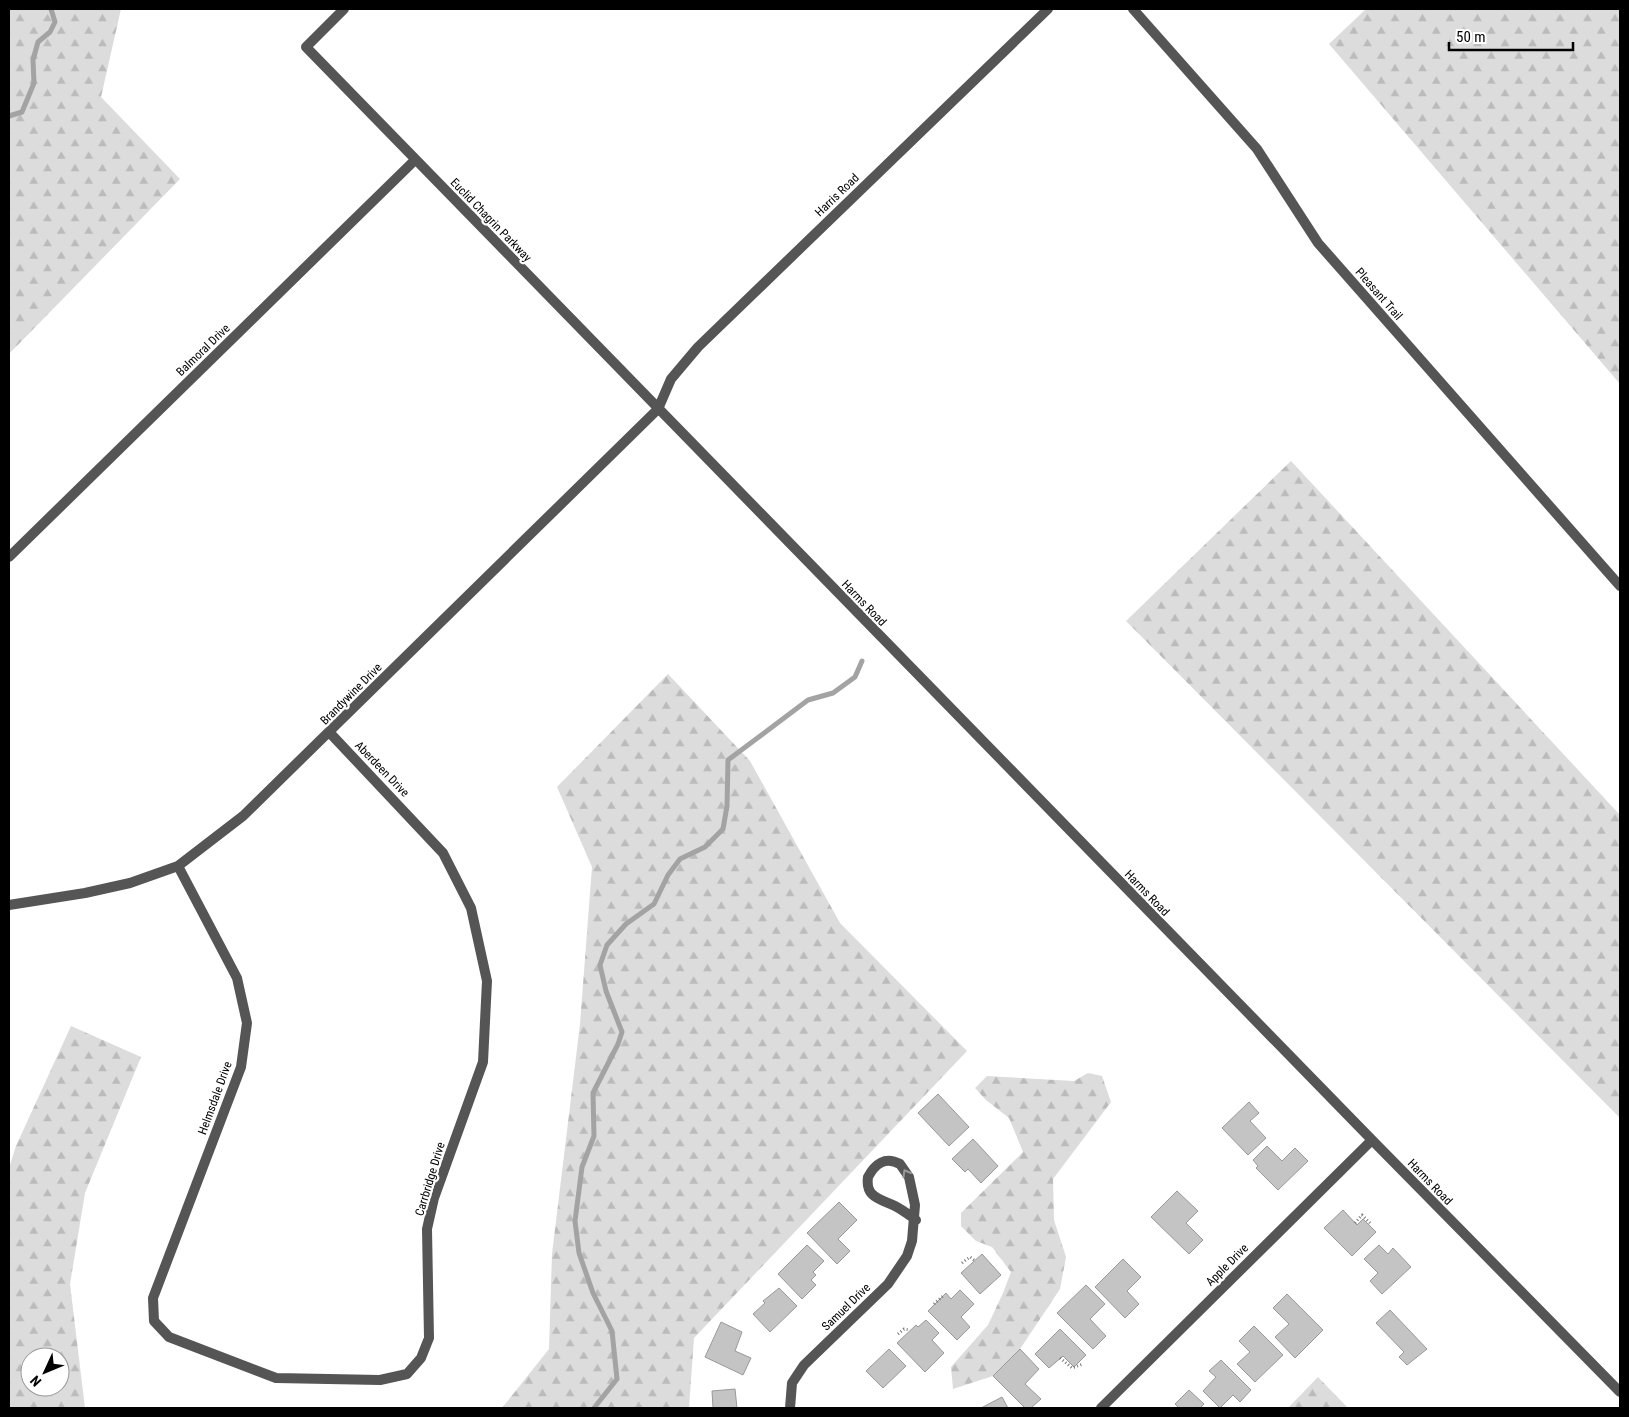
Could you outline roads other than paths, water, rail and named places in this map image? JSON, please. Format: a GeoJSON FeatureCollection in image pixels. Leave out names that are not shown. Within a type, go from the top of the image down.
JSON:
{"type":"FeatureCollection","features":[{"type":"Feature","properties":{"kind":"street","name":"Euclid Chagrin Parkway"},"geometry":{"type":"LineString","coordinates":[[344,9],[306,47],[658,409]]}},
{"type":"Feature","properties":{"kind":"street","name":"Harris Road"},"geometry":{"type":"LineString","coordinates":[[658,409],[671,379],[698,347],[1048,9]]}},
{"type":"Feature","properties":{"kind":"street","name":"Pleasant Trail"},"geometry":{"type":"LineString","coordinates":[[1133,9],[1257,149],[1318,244],[1620,586]]}},
{"type":"Feature","properties":{"kind":"street","name":"Balmoral Drive"},"geometry":{"type":"LineString","coordinates":[[9,557],[416,160]]}},
{"type":"Feature","properties":{"kind":"street","name":"Brandywine Drive"},"geometry":{"type":"LineString","coordinates":[[9,904],[121,885],[178,866],[243,816],[330,733],[658,409]]}},
{"type":"Feature","properties":{"kind":"street","name":"Harms Road"},"geometry":{"type":"LineString","coordinates":[[658,409],[1620,1392]]}},
{"type":"Feature","properties":{"kind":"street","name":"Aberdeen Drive"},"geometry":{"type":"LineString","coordinates":[[330,733],[417,823]]}},
{"type":"Feature","properties":{"kind":"street","name":"Carrbridge Drive"},"geometry":{"type":"LineString","coordinates":[[169,1337],[276,1378],[380,1380],[406,1374],[421,1358],[429,1338],[428,1229],[434,1198],[483,1062],[487,981],[471,908],[443,853],[417,823]]}},
{"type":"Feature","properties":{"kind":"street","name":"Helmsdale Drive"},"geometry":{"type":"LineString","coordinates":[[169,1337],[154,1322],[153,1298],[241,1067],[247,1023],[237,978],[178,866]]}},
{"type":"Feature","properties":{"kind":"street","name":"Apple Drive"},"geometry":{"type":"LineString","coordinates":[[1101,1408],[1372,1140]]}},
{"type":"Feature","properties":{"kind":"street","name":"Samuel Drive"},"geometry":{"type":"LineString","coordinates":[[790,1408],[792,1383],[804,1365],[888,1284],[900,1269],[910,1249],[916,1220],[913,1186],[904,1167],[896,1162],[882,1161],[868,1177],[868,1189],[879,1200],[896,1206],[916,1220]]}},
{"type":"Feature","properties":{"kind":"waterway"},"geometry":{"type":"LineString","coordinates":[[9,116],[22,112],[34,83],[33,60],[38,42],[50,32],[55,22],[51,9]]}},
{"type":"Feature","properties":{"kind":"waterway"},"geometry":{"type":"LineString","coordinates":[[594,1408],[617,1379],[612,1331],[593,1293],[579,1253],[575,1221],[582,1167],[594,1136],[593,1093],[618,1044],[622,1032],[606,991],[600,965],[607,945],[626,924],[654,904],[668,875],[680,859],[705,847],[723,829],[727,806],[728,760],[808,700],[833,693],[855,677],[862,661]]}}]}
